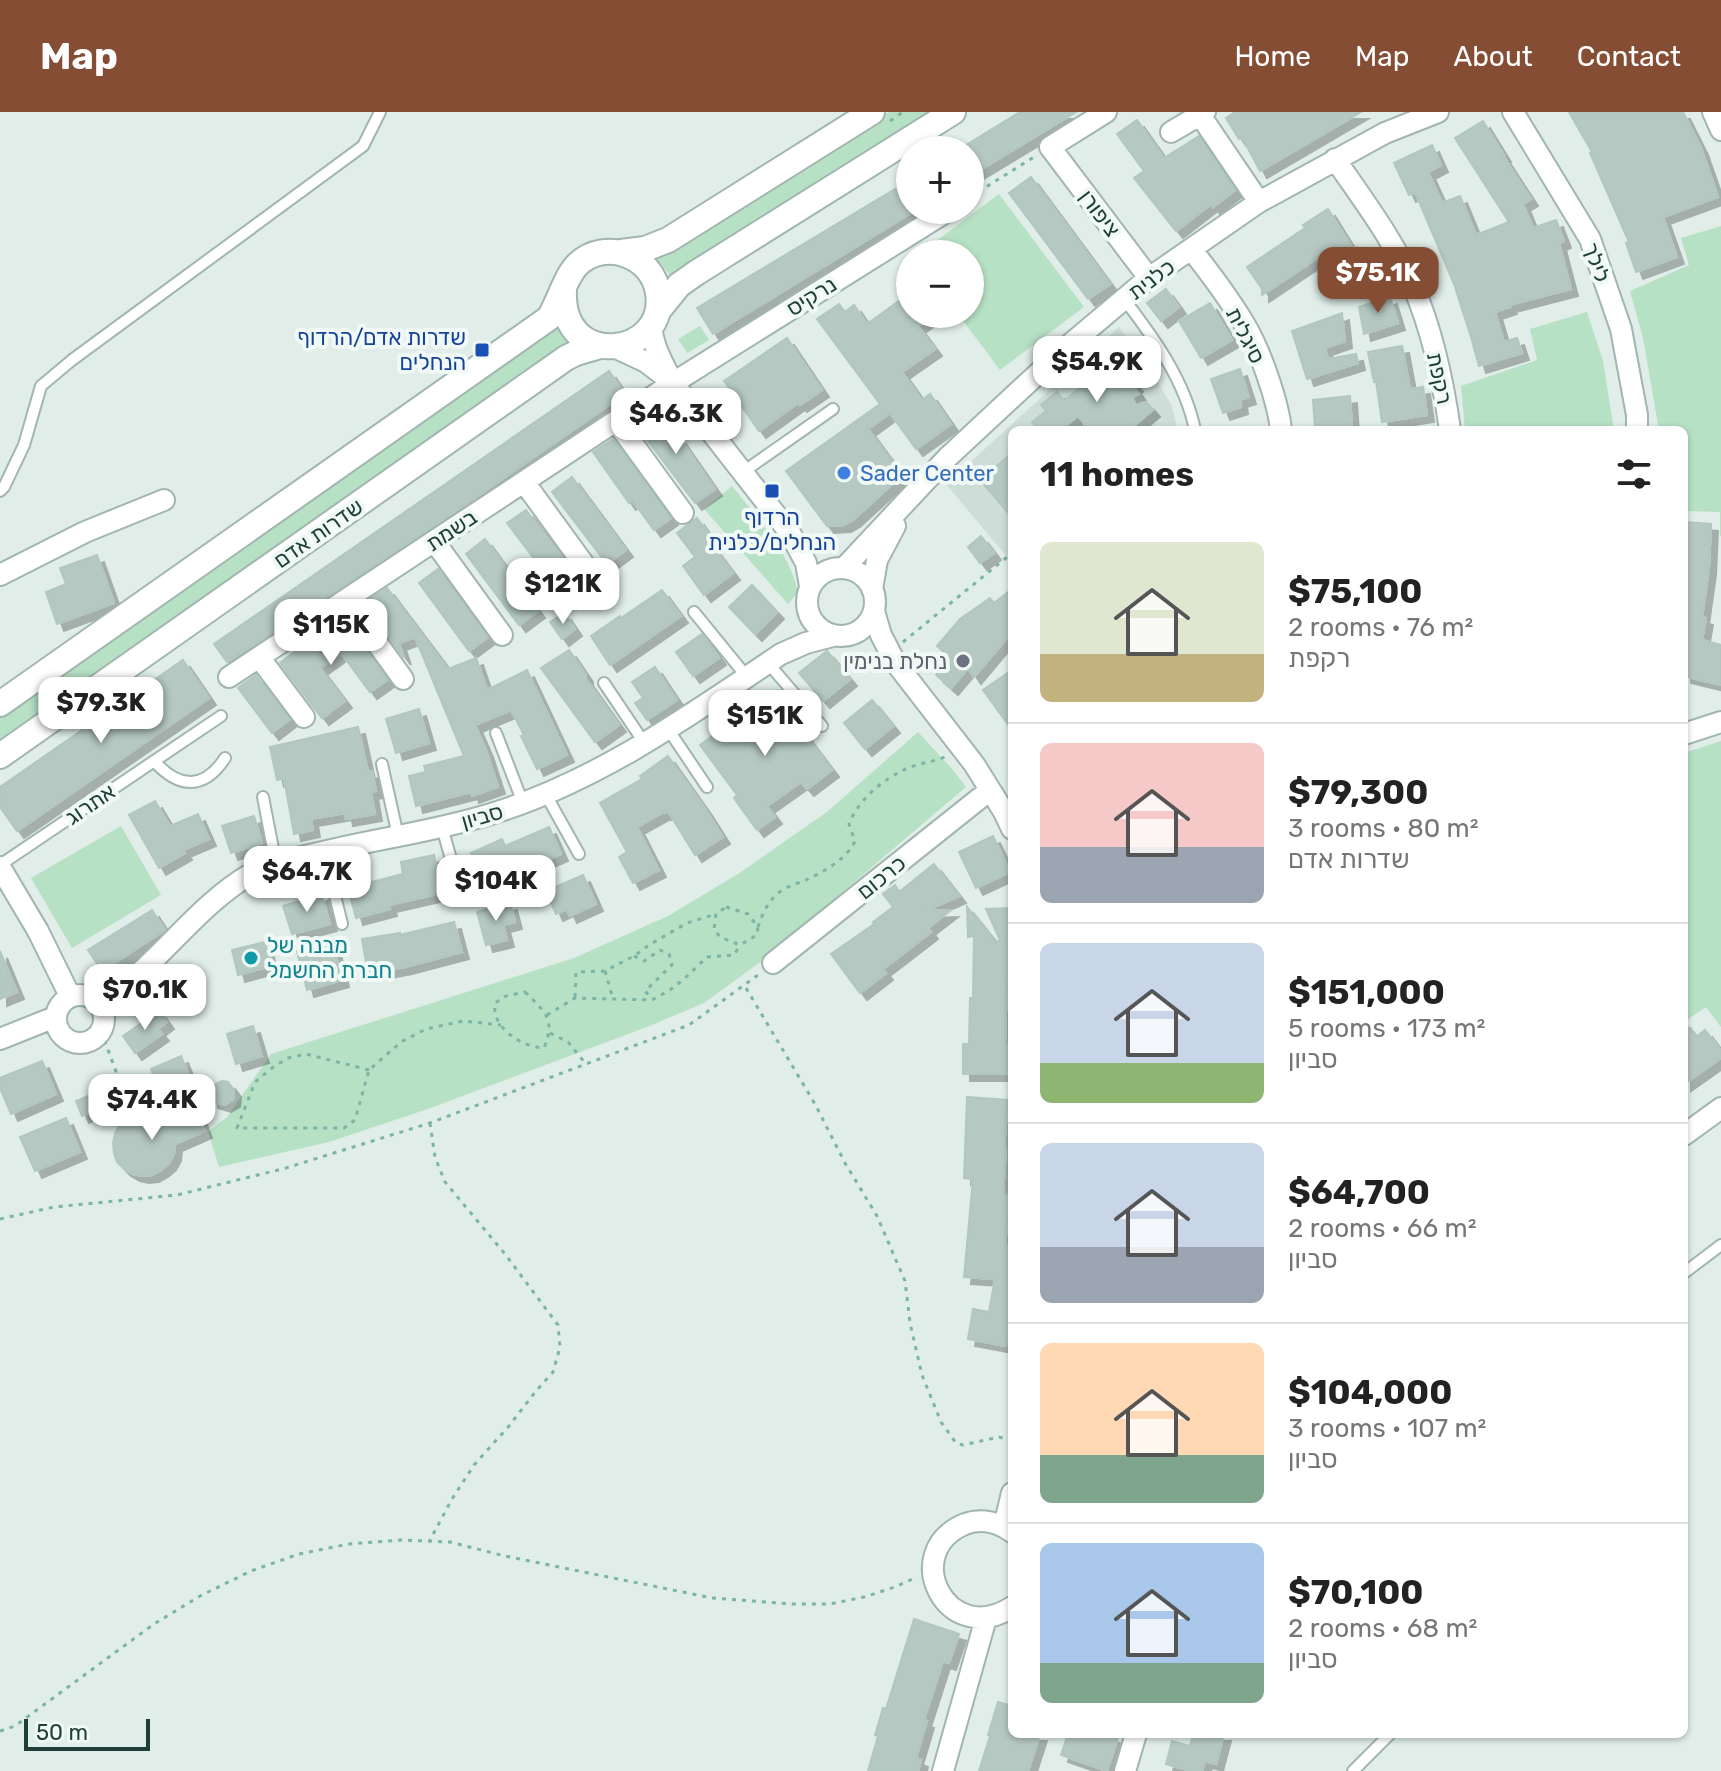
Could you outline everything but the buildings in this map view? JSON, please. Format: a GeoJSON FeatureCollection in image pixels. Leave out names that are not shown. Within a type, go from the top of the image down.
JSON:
{"type":"FeatureCollection","features":[{"type":"Feature","properties":{"kind":"street","name":"שדרות אדם"},"geometry":{"type":"LineString","coordinates":[[0,704],[543,323],[549,318],[569,276],[579,264],[591,256],[645,249],[668,240],[872,112]]}},
{"type":"Feature","properties":{"kind":"street","name":"שדרות אדם"},"geometry":{"type":"LineString","coordinates":[[0,756],[566,358],[607,346],[628,344],[640,337],[679,285],[953,112]]}},
{"type":"Feature","properties":{"kind":"street"},"geometry":{"type":"LineString","coordinates":[[1050,147],[1106,112]]}},
{"type":"Feature","properties":{"kind":"street","name":"כלנית"},"geometry":{"type":"LineString","coordinates":[[838,569],[906,504],[948,457],[1061,352],[1149,278],[1259,202],[1385,133],[1438,112]]}},
{"type":"Feature","properties":{"kind":"street","name":"לילך"},"geometry":{"type":"LineString","coordinates":[[1513,112],[1590,239],[1621,329],[1637,426]]}},
{"type":"Feature","properties":{"kind":"street"},"geometry":{"type":"LineString","coordinates":[[1713,112],[1721,130]]}},
{"type":"Feature","properties":{"kind":"street"},"geometry":{"type":"LineString","coordinates":[[1171,132],[1202,113],[1259,202]]}},
{"type":"Feature","properties":{"kind":"street","name":"ציפורן"},"geometry":{"type":"LineString","coordinates":[[1050,147],[1149,278]]}},
{"type":"Feature","properties":{"kind":"street","name":"רקפת"},"geometry":{"type":"LineString","coordinates":[[1335,159],[1389,240],[1413,284],[1442,376],[1449,426]]}},
{"type":"Feature","properties":{"kind":"street","name":"נרקיס"},"geometry":{"type":"LineString","coordinates":[[673,383],[927,224]]}},
{"type":"Feature","properties":{"kind":"street","name":"סיגלית"},"geometry":{"type":"LineString","coordinates":[[1191,249],[1247,327],[1268,377],[1281,426]]}},
{"type":"Feature","properties":{"kind":"street"},"geometry":{"type":"LineString","coordinates":[[621,252],[635,257],[655,279],[659,295],[652,337],[673,383],[790,533],[806,563],[810,586],[808,613],[814,623],[823,631],[873,647],[893,657]]}},
{"type":"Feature","properties":{"kind":"street"},"geometry":{"type":"LineString","coordinates":[[564,290],[563,305],[567,319],[576,332],[587,340],[630,353],[673,383]]}},
{"type":"Feature","properties":{"kind":"street","name":"בשמת"},"geometry":{"type":"LineString","coordinates":[[229,677],[673,383]]}},
{"type":"Feature","properties":{"kind":"street"},"geometry":{"type":"LineString","coordinates":[[616,421],[683,513]]}},
{"type":"Feature","properties":{"kind":"street"},"geometry":{"type":"LineString","coordinates":[[524,482],[596,581]]}},
{"type":"Feature","properties":{"kind":"street"},"geometry":{"type":"LineString","coordinates":[[0,575],[85,532],[164,500]]}},
{"type":"Feature","properties":{"kind":"street","name":"כלנית"},"geometry":{"type":"LineString","coordinates":[[872,589],[877,560],[906,504]]}},
{"type":"Feature","properties":{"kind":"street"},"geometry":{"type":"LineString","coordinates":[[790,533],[838,569],[861,574],[872,589],[875,600],[870,620],[855,633],[839,636]]}},
{"type":"Feature","properties":{"kind":"street"},"geometry":{"type":"LineString","coordinates":[[434,541],[502,635]]}},
{"type":"Feature","properties":{"kind":"street"},"geometry":{"type":"LineString","coordinates":[[810,586],[823,573],[838,569]]}},
{"type":"Feature","properties":{"kind":"street"},"geometry":{"type":"LineString","coordinates":[[346,600],[403,679]]}},
{"type":"Feature","properties":{"kind":"street"},"geometry":{"type":"LineString","coordinates":[[874,611],[881,635],[893,657],[963,750],[1008,822]]}},
{"type":"Feature","properties":{"kind":"street","name":"סביון"},"geometry":{"type":"LineString","coordinates":[[775,658],[798,635],[808,613]]}},
{"type":"Feature","properties":{"kind":"street","name":"סביון"},"geometry":{"type":"LineString","coordinates":[[100,1004],[146,966],[203,911],[252,873],[324,851],[442,827],[546,795],[594,773],[645,744],[775,658],[806,643],[839,636]]}},
{"type":"Feature","properties":{"kind":"street"},"geometry":{"type":"LineString","coordinates":[[259,657],[304,717]]}},
{"type":"Feature","properties":{"kind":"street"},"geometry":{"type":"LineString","coordinates":[[1688,733],[1721,722]]}},
{"type":"Feature","properties":{"kind":"street","name":"כרכום"},"geometry":{"type":"LineString","coordinates":[[773,963],[990,790]]}},
{"type":"Feature","properties":{"kind":"street"},"geometry":{"type":"LineString","coordinates":[[0,866],[38,931],[70,996]]}},
{"type":"Feature","properties":{"kind":"street"},"geometry":{"type":"LineString","coordinates":[[78,994],[94,998],[100,1004],[104,1023],[95,1038],[88,1042],[65,1039],[56,1025],[55,1017],[63,1001],[78,994]]}},
{"type":"Feature","properties":{"kind":"street"},"geometry":{"type":"LineString","coordinates":[[0,1039],[55,1017]]}},
{"type":"Feature","properties":{"kind":"street"},"geometry":{"type":"LineString","coordinates":[[1688,1132],[1721,1108]]}},
{"type":"Feature","properties":{"kind":"street"},"geometry":{"type":"LineString","coordinates":[[1008,1529],[988,1521],[971,1522],[956,1528],[943,1539],[935,1554],[933,1570],[935,1586],[944,1601],[956,1611],[971,1618],[986,1618],[1008,1610]]}},
{"type":"Feature","properties":{"kind":"street"},"geometry":{"type":"LineString","coordinates":[[943,1771],[986,1618]]}},
{"type":"Feature","properties":{"kind":"street"},"geometry":{"type":"LineString","coordinates":[[1125,1771],[1135,1738]]}},
{"type":"Feature","properties":{"kind":"lane"},"geometry":{"type":"LineString","coordinates":[[0,491],[24,445],[41,386],[363,146],[380,112]]}},
{"type":"Feature","properties":{"kind":"lane"},"geometry":{"type":"LineString","coordinates":[[1124,299],[1151,334],[1172,370],[1194,426]]}},
{"type":"Feature","properties":{"kind":"lane"},"geometry":{"type":"LineString","coordinates":[[743,472],[833,409]]}},
{"type":"Feature","properties":{"kind":"lane"},"geometry":{"type":"LineString","coordinates":[[694,612],[747,677]]}},
{"type":"Feature","properties":{"kind":"lane"},"geometry":{"type":"LineString","coordinates":[[775,658],[822,726]]}},
{"type":"Feature","properties":{"kind":"lane"},"geometry":{"type":"LineString","coordinates":[[604,683],[645,744]]}},
{"type":"Feature","properties":{"kind":"lane","name":"אתרוג"},"geometry":{"type":"LineString","coordinates":[[0,866],[221,716]]}},
{"type":"Feature","properties":{"kind":"lane"},"geometry":{"type":"LineString","coordinates":[[668,729],[707,787]]}},
{"type":"Feature","properties":{"kind":"lane"},"geometry":{"type":"LineString","coordinates":[[496,733],[523,803]]}},
{"type":"Feature","properties":{"kind":"lane"},"geometry":{"type":"LineString","coordinates":[[154,761],[166,774],[192,783],[205,780],[225,758]]}},
{"type":"Feature","properties":{"kind":"lane"},"geometry":{"type":"LineString","coordinates":[[382,764],[398,836]]}},
{"type":"Feature","properties":{"kind":"lane"},"geometry":{"type":"LineString","coordinates":[[546,795],[579,854]]}},
{"type":"Feature","properties":{"kind":"lane"},"geometry":{"type":"LineString","coordinates":[[263,797],[276,864]]}},
{"type":"Feature","properties":{"kind":"lane"},"geometry":{"type":"LineString","coordinates":[[442,827],[461,895]]}},
{"type":"Feature","properties":{"kind":"lane"},"geometry":{"type":"LineString","coordinates":[[324,851],[342,924]]}},
{"type":"Feature","properties":{"kind":"lane"},"geometry":{"type":"LineString","coordinates":[[1688,1270],[1721,1245]]}},
{"type":"Feature","properties":{"kind":"lane"},"geometry":{"type":"LineString","coordinates":[[1353,1771],[1386,1738]]}},
{"type":"Feature","properties":{"kind":"path"},"geometry":{"type":"LineString","coordinates":[[984,188],[1050,147]]}},
{"type":"Feature","properties":{"kind":"path"},"geometry":{"type":"LineString","coordinates":[[893,657],[1008,556]]}},
{"type":"Feature","properties":{"kind":"path"},"geometry":{"type":"LineString","coordinates":[[547,1015],[575,998],[652,1000],[670,990],[707,957],[734,955],[740,945],[757,935],[762,914],[774,897],[784,889],[816,875],[851,850],[855,841],[849,824],[854,811],[873,790],[911,766],[963,750]]}},
{"type":"Feature","properties":{"kind":"path"},"geometry":{"type":"LineString","coordinates":[[575,998],[576,972],[605,971],[687,923],[716,914],[726,907],[748,914],[758,927]]}},
{"type":"Feature","properties":{"kind":"path"},"geometry":{"type":"LineString","coordinates":[[716,914],[714,929],[720,937],[740,945]]}},
{"type":"Feature","properties":{"kind":"path"},"geometry":{"type":"LineString","coordinates":[[634,956],[644,961],[660,950],[669,954],[672,965],[645,991],[652,1000]]}},
{"type":"Feature","properties":{"kind":"path"},"geometry":{"type":"LineString","coordinates":[[0,1219],[54,1207],[177,1195],[286,1168],[430,1123],[689,1025],[773,963]]}},
{"type":"Feature","properties":{"kind":"path"},"geometry":{"type":"LineString","coordinates":[[605,971],[613,999]]}},
{"type":"Feature","properties":{"kind":"path"},"geometry":{"type":"LineString","coordinates":[[745,986],[877,1216],[905,1281],[910,1323],[922,1375],[941,1422],[956,1443],[963,1445],[999,1437],[1008,1440]]}},
{"type":"Feature","properties":{"kind":"path"},"geometry":{"type":"LineString","coordinates":[[525,992],[547,1015],[550,1033],[544,1048],[531,1047],[515,1040],[501,1025],[494,1012],[495,1003],[506,996],[525,992]]}},
{"type":"Feature","properties":{"kind":"path"},"geometry":{"type":"LineString","coordinates":[[369,1070],[306,1054],[288,1058],[255,1082],[237,1128],[344,1128],[355,1120],[369,1070],[401,1042],[426,1029],[463,1021],[501,1025]]}},
{"type":"Feature","properties":{"kind":"path"},"geometry":{"type":"LineString","coordinates":[[101,1031],[128,1104],[163,1105]]}},
{"type":"Feature","properties":{"kind":"path"},"geometry":{"type":"LineString","coordinates":[[550,1033],[568,1042],[586,1064]]}},
{"type":"Feature","properties":{"kind":"path"},"geometry":{"type":"LineString","coordinates":[[429,1541],[474,1465],[553,1372],[560,1347],[558,1325],[505,1254],[445,1182],[435,1157],[430,1123]]}},
{"type":"Feature","properties":{"kind":"path"},"geometry":{"type":"LineString","coordinates":[[0,1731],[15,1726],[154,1624],[200,1596],[251,1571],[299,1554],[349,1544],[403,1540],[450,1542],[712,1598],[793,1604],[830,1604],[864,1597],[933,1570]]}},
{"type":"Feature","properties":{"kind":"shaded area"},"geometry":{"type":"Polygon","coordinates":[[[1119,327],[1139,352],[1171,404],[1177,426],[1010,426],[1119,327]]]}},
{"type":"Feature","properties":{"kind":"shaded area"},"geometry":{"type":"Polygon","coordinates":[[[1008,428],[1008,558],[946,484],[1008,428]]]}},
{"type":"Feature","properties":{"kind":"green space"},"geometry":{"type":"Polygon","coordinates":[[[889,112],[937,112],[673,279],[653,254],[673,247],[889,112]]]}},
{"type":"Feature","properties":{"kind":"green space"},"geometry":{"type":"Polygon","coordinates":[[[999,194],[1084,307],[1000,370],[968,328],[984,328],[984,240],[938,240],[959,224],[984,224],[984,205],[999,194]]]}},
{"type":"Feature","properties":{"kind":"green space"},"geometry":{"type":"Polygon","coordinates":[[[1721,226],[1721,536],[1720,512],[1688,511],[1688,426],[1658,426],[1643,338],[1630,291],[1689,265],[1681,238],[1721,226]]]}},
{"type":"Feature","properties":{"kind":"green space"},"geometry":{"type":"Polygon","coordinates":[[[1587,312],[1603,361],[1613,426],[1465,426],[1461,386],[1537,360],[1530,329],[1587,312]]]}},
{"type":"Feature","properties":{"kind":"green space"},"geometry":{"type":"Polygon","coordinates":[[[554,322],[572,344],[0,744],[0,712],[554,322]]]}},
{"type":"Feature","properties":{"kind":"green space"},"geometry":{"type":"Polygon","coordinates":[[[700,326],[709,340],[687,353],[678,339],[700,326]]]}},
{"type":"Feature","properties":{"kind":"green space"},"geometry":{"type":"Polygon","coordinates":[[[732,486],[780,549],[794,577],[798,592],[788,604],[704,509],[732,486]]]}},
{"type":"Feature","properties":{"kind":"green space"},"geometry":{"type":"Polygon","coordinates":[[[918,732],[966,787],[759,963],[704,1003],[425,1110],[329,1142],[219,1167],[208,1132],[227,1117],[271,1054],[574,958],[668,916],[741,872],[827,812],[918,732]]]}},
{"type":"Feature","properties":{"kind":"green space"},"geometry":{"type":"Polygon","coordinates":[[[1721,741],[1721,1027],[1706,1007],[1688,1019],[1688,752],[1721,741]]]}},
{"type":"Feature","properties":{"kind":"green space"},"geometry":{"type":"Polygon","coordinates":[[[121,826],[161,895],[72,948],[31,878],[121,826]]]}},
{"type":"Feature","properties":{"kind":"place","name":"שדרות אדם/הרדוף הנחלים"},"geometry":{"type":"Point","coordinates":[482,350]}},
{"type":"Feature","properties":{"kind":"place","name":"Sader Center"},"geometry":{"type":"Point","coordinates":[844,473]}},
{"type":"Feature","properties":{"kind":"place","name":"הרדוף הנחלים/כלנית"},"geometry":{"type":"Point","coordinates":[772,491]}},
{"type":"Feature","properties":{"kind":"place","name":"נחלת בנימין"},"geometry":{"type":"Point","coordinates":[963,661]}},
{"type":"Feature","properties":{"kind":"place","name":"מבנה של חברת החשמל"},"geometry":{"type":"Point","coordinates":[251,958]}}]}
